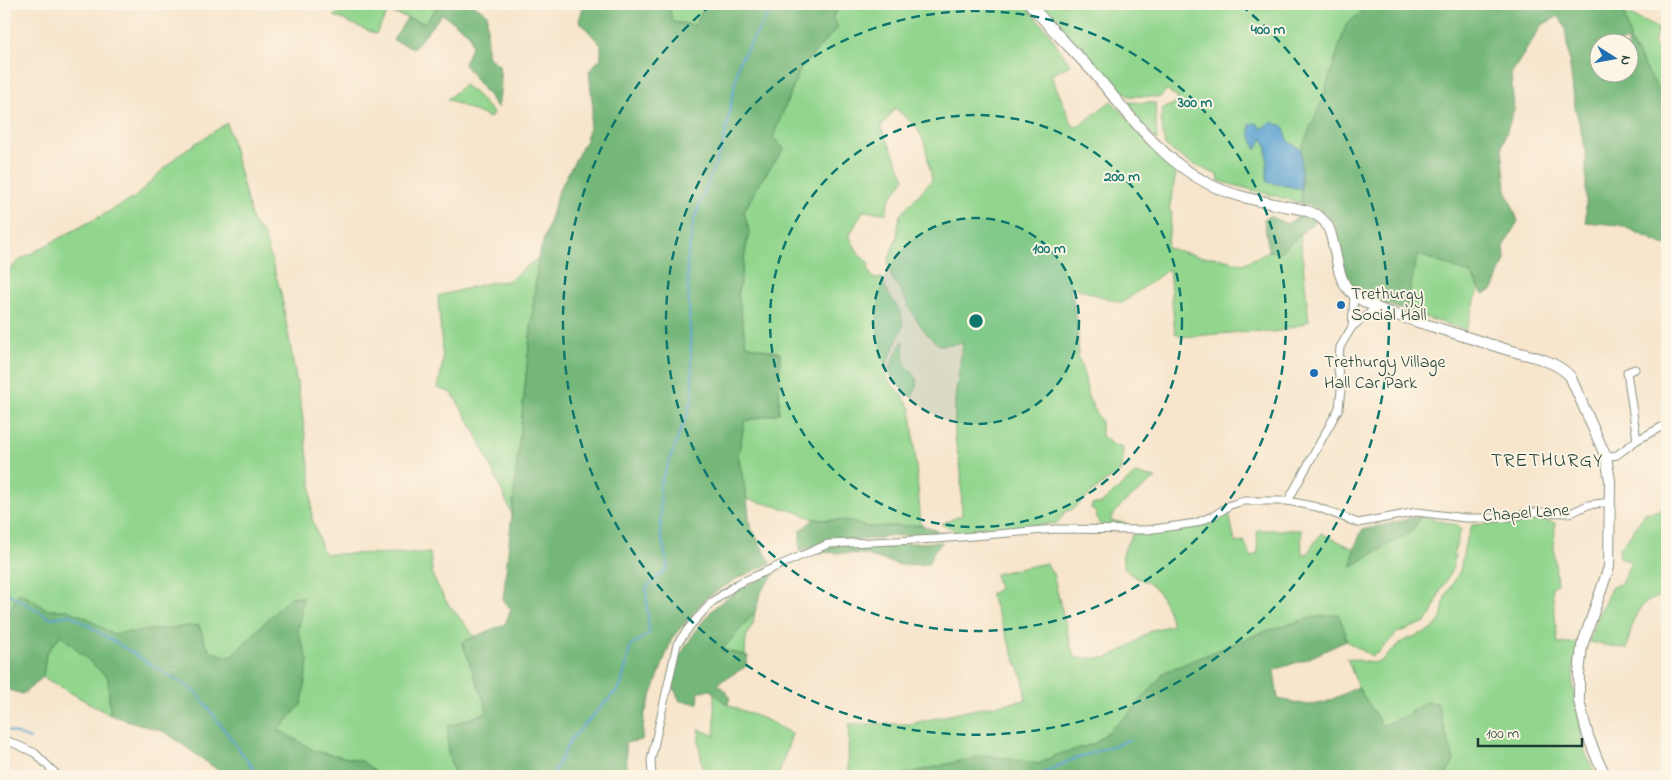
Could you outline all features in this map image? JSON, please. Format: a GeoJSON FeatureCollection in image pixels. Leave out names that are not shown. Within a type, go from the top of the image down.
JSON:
{"type":"FeatureCollection","features":[{"type":"Feature","properties":{"kind":"street"},"geometry":{"type":"LineString","coordinates":[[1030,4],[1147,136],[1182,167],[1217,188],[1251,199],[1307,211],[1317,215],[1324,221],[1330,233],[1340,277],[1345,288],[1354,295],[1376,308],[1537,358],[1564,369],[1570,376],[1606,457],[1610,480],[1609,567],[1582,646],[1579,674],[1579,701],[1588,736],[1606,776]]}},
{"type":"Feature","properties":{"kind":"street"},"geometry":{"type":"LineString","coordinates":[[1352,327],[1354,295]]}},
{"type":"Feature","properties":{"kind":"street"},"geometry":{"type":"LineString","coordinates":[[1288,501],[1338,408],[1341,390],[1338,369],[1340,347],[1352,327],[1376,308]]}},
{"type":"Feature","properties":{"kind":"street"},"geometry":{"type":"LineString","coordinates":[[1635,369],[1627,372],[1637,440]]}},
{"type":"Feature","properties":{"kind":"street"},"geometry":{"type":"LineString","coordinates":[[1606,457],[1617,455],[1637,440],[1667,424]]}},
{"type":"Feature","properties":{"kind":"street","name":"Chapel Lane"},"geometry":{"type":"LineString","coordinates":[[652,776],[650,760],[677,644],[691,625],[711,603],[737,584],[828,544],[936,539],[1056,529],[1147,530],[1196,523],[1215,515],[1230,505],[1244,501],[1288,501],[1317,507],[1358,523],[1417,512],[1471,518],[1504,518],[1535,512],[1568,513],[1588,505],[1610,502]]}},
{"type":"Feature","properties":{"kind":"street"},"geometry":{"type":"LineString","coordinates":[[4,739],[35,753],[58,776]]}},
{"type":"Feature","properties":{"kind":"green space"},"geometry":{"type":"Polygon","coordinates":[[[353,4],[433,4],[436,9],[425,23],[388,12],[376,34],[334,16],[353,4]]]}},
{"type":"Feature","properties":{"kind":"green space"},"geometry":{"type":"Polygon","coordinates":[[[433,4],[473,4],[487,14],[487,56],[499,65],[501,84],[498,108],[464,64],[472,45],[469,33],[442,14],[414,48],[393,40],[407,18],[425,23],[436,9],[433,4]]]}},
{"type":"Feature","properties":{"kind":"green space"},"geometry":{"type":"Polygon","coordinates":[[[584,4],[668,4],[673,22],[695,25],[706,4],[842,4],[832,17],[838,27],[800,69],[773,137],[784,149],[762,179],[744,211],[749,232],[738,293],[746,345],[780,353],[779,413],[745,421],[738,455],[747,499],[750,526],[771,563],[736,579],[705,599],[672,638],[644,716],[642,740],[625,743],[628,776],[455,776],[448,753],[448,726],[488,712],[462,642],[505,624],[511,609],[503,601],[538,258],[559,190],[586,140],[593,108],[589,71],[601,58],[601,45],[579,21],[584,4]]]}},
{"type":"Feature","properties":{"kind":"green space"},"geometry":{"type":"Polygon","coordinates":[[[668,4],[706,4],[696,25],[672,22],[668,4]]]}},
{"type":"Feature","properties":{"kind":"green space"},"geometry":{"type":"Polygon","coordinates":[[[842,4],[856,4],[863,10],[869,4],[1024,4],[1047,30],[1070,65],[1051,75],[1072,124],[1075,127],[1079,126],[1111,101],[1177,168],[1169,210],[1172,212],[1167,248],[1202,257],[1213,257],[1243,264],[1269,251],[1281,252],[1300,234],[1309,321],[1274,332],[1253,331],[1181,337],[1175,333],[1169,269],[1122,303],[1069,286],[1078,328],[1078,356],[1085,378],[1088,397],[1101,422],[1101,435],[1113,445],[1123,448],[1121,471],[1073,509],[1065,512],[1058,523],[957,534],[951,528],[941,524],[962,515],[961,470],[955,439],[955,399],[963,343],[939,345],[926,333],[891,276],[888,262],[897,236],[900,215],[932,180],[925,144],[917,128],[895,108],[881,127],[905,178],[889,201],[886,213],[863,211],[849,236],[860,256],[868,262],[869,272],[874,279],[882,278],[887,291],[902,316],[903,326],[884,370],[889,381],[911,408],[921,525],[865,527],[850,521],[814,519],[794,511],[747,499],[738,455],[745,421],[779,413],[780,353],[746,345],[738,293],[749,232],[744,211],[762,179],[784,149],[773,137],[800,69],[838,27],[832,18],[842,4]]]}},
{"type":"Feature","properties":{"kind":"green space"},"geometry":{"type":"Polygon","coordinates":[[[1037,4],[1456,4],[1301,203],[1219,181],[1218,175],[1190,163],[1165,146],[1161,119],[1163,108],[1177,103],[1178,97],[1166,90],[1161,97],[1129,96],[1037,4]]]}},
{"type":"Feature","properties":{"kind":"green space"},"geometry":{"type":"Polygon","coordinates":[[[1371,4],[1616,4],[1624,12],[1629,32],[1588,32],[1588,82],[1638,82],[1638,55],[1667,104],[1667,246],[1620,225],[1586,222],[1586,152],[1575,107],[1565,28],[1559,16],[1542,25],[1511,74],[1514,109],[1502,146],[1506,190],[1518,221],[1504,245],[1505,260],[1493,290],[1483,294],[1471,274],[1418,254],[1405,311],[1379,302],[1355,289],[1345,272],[1339,240],[1331,220],[1323,212],[1301,203],[1301,149],[1321,103],[1346,25],[1371,4]]]}},
{"type":"Feature","properties":{"kind":"green space"},"geometry":{"type":"Polygon","coordinates":[[[1624,12],[1659,29],[1653,43],[1665,60],[1667,60],[1667,83],[1662,96],[1638,55],[1638,32],[1629,32],[1624,12]]]}},
{"type":"Feature","properties":{"kind":"green space"},"geometry":{"type":"Polygon","coordinates":[[[464,85],[476,94],[493,113],[490,118],[447,99],[464,85]]]}},
{"type":"Feature","properties":{"kind":"green space"},"geometry":{"type":"Polygon","coordinates":[[[1124,102],[1155,103],[1157,141],[1124,102]]]}},
{"type":"Feature","properties":{"kind":"green space"},"geometry":{"type":"Polygon","coordinates":[[[227,123],[253,223],[264,235],[281,293],[302,412],[311,480],[312,518],[324,554],[430,553],[433,577],[446,601],[475,637],[462,642],[488,712],[448,753],[455,776],[380,776],[362,761],[315,751],[279,730],[302,703],[308,660],[298,632],[302,597],[290,597],[231,657],[212,651],[209,648],[199,625],[112,634],[87,618],[67,610],[48,610],[19,592],[4,622],[4,275],[21,259],[134,198],[179,154],[227,123]]]}},
{"type":"Feature","properties":{"kind":"green space"},"geometry":{"type":"Polygon","coordinates":[[[1303,214],[1315,221],[1281,252],[1269,251],[1264,219],[1269,216],[1287,224],[1303,214]]]}},
{"type":"Feature","properties":{"kind":"green space"},"geometry":{"type":"Polygon","coordinates":[[[1417,254],[1471,274],[1479,288],[1466,330],[1405,311],[1417,254]]]}},
{"type":"Feature","properties":{"kind":"green space"},"geometry":{"type":"Polygon","coordinates":[[[538,258],[512,514],[476,433],[452,393],[438,388],[443,361],[438,296],[488,283],[508,281],[538,258]]]}},
{"type":"Feature","properties":{"kind":"green space"},"geometry":{"type":"Polygon","coordinates":[[[903,341],[905,365],[915,376],[917,383],[912,397],[896,382],[891,371],[891,365],[903,341]]]}},
{"type":"Feature","properties":{"kind":"green space"},"geometry":{"type":"Polygon","coordinates":[[[1135,474],[1156,478],[1121,505],[1110,520],[1126,523],[1128,526],[1104,528],[1099,523],[1095,511],[1091,509],[1092,504],[1101,504],[1135,474]]]}},
{"type":"Feature","properties":{"kind":"green space"},"geometry":{"type":"Polygon","coordinates":[[[1667,509],[1667,593],[1645,603],[1637,613],[1632,624],[1627,649],[1589,642],[1612,586],[1621,584],[1631,562],[1620,557],[1619,548],[1630,536],[1645,513],[1667,509]]]}},
{"type":"Feature","properties":{"kind":"green space"},"geometry":{"type":"Polygon","coordinates":[[[1229,512],[1235,543],[1244,541],[1251,557],[1258,553],[1257,530],[1301,530],[1302,554],[1307,554],[1321,533],[1354,549],[1352,566],[1412,531],[1421,516],[1457,525],[1461,529],[1455,549],[1453,567],[1439,594],[1433,612],[1426,622],[1397,633],[1379,652],[1372,656],[1346,641],[1345,631],[1310,618],[1260,633],[1165,672],[1131,712],[1094,744],[1053,756],[1039,764],[985,755],[898,776],[850,776],[848,766],[849,724],[910,724],[1026,700],[1023,679],[990,594],[999,589],[995,574],[1046,563],[1053,574],[1071,647],[1076,658],[1107,658],[1127,648],[1152,630],[1173,625],[1164,601],[1156,589],[1132,575],[1124,566],[1123,555],[1133,534],[1182,528],[1206,522],[1229,512]]]}},
{"type":"Feature","properties":{"kind":"green space"},"geometry":{"type":"Polygon","coordinates":[[[1421,516],[1412,531],[1352,566],[1354,549],[1362,530],[1421,516]]]}},
{"type":"Feature","properties":{"kind":"green space"},"geometry":{"type":"Polygon","coordinates":[[[1538,516],[1540,519],[1555,523],[1554,550],[1557,584],[1552,587],[1558,644],[1578,642],[1573,669],[1573,687],[1585,752],[1596,776],[1445,776],[1454,760],[1426,702],[1407,715],[1382,726],[1358,687],[1347,658],[1372,663],[1381,661],[1403,641],[1433,629],[1441,619],[1445,597],[1460,571],[1465,544],[1472,525],[1508,522],[1538,516]]]}},
{"type":"Feature","properties":{"kind":"green space"},"geometry":{"type":"Polygon","coordinates":[[[814,519],[851,521],[865,527],[921,525],[947,535],[885,536],[877,539],[827,541],[800,551],[800,531],[814,519]]]}},
{"type":"Feature","properties":{"kind":"green space"},"geometry":{"type":"Polygon","coordinates":[[[943,542],[934,551],[928,564],[900,565],[863,554],[817,552],[830,546],[943,542]]]}},
{"type":"Feature","properties":{"kind":"green space"},"geometry":{"type":"Polygon","coordinates":[[[776,572],[762,590],[755,612],[722,650],[748,656],[745,667],[718,683],[730,697],[728,705],[710,690],[699,691],[698,703],[680,701],[673,687],[679,657],[699,626],[716,606],[741,588],[776,572]]]}},
{"type":"Feature","properties":{"kind":"green space"},"geometry":{"type":"Polygon","coordinates":[[[19,592],[48,610],[67,610],[87,618],[112,634],[199,625],[206,644],[212,651],[231,657],[290,597],[303,597],[298,632],[308,660],[302,703],[279,730],[315,751],[362,761],[380,776],[226,776],[165,732],[110,715],[108,678],[61,635],[46,654],[43,677],[23,694],[4,689],[4,622],[19,592]]]}},
{"type":"Feature","properties":{"kind":"green space"},"geometry":{"type":"Polygon","coordinates":[[[755,612],[753,624],[746,637],[745,655],[721,650],[755,612]]]}},
{"type":"Feature","properties":{"kind":"green space"},"geometry":{"type":"Polygon","coordinates":[[[1338,614],[1345,631],[1346,641],[1307,659],[1274,670],[1278,699],[1309,705],[1324,703],[1358,687],[1382,726],[1407,715],[1426,702],[1437,703],[1454,760],[1445,776],[898,776],[985,755],[1039,764],[1053,756],[1094,744],[1131,712],[1165,672],[1260,633],[1310,618],[1338,614]]]}},
{"type":"Feature","properties":{"kind":"green space"},"geometry":{"type":"Polygon","coordinates":[[[61,635],[108,678],[110,715],[43,677],[46,654],[61,635]]]}},
{"type":"Feature","properties":{"kind":"green space"},"geometry":{"type":"Polygon","coordinates":[[[714,693],[728,705],[767,720],[792,734],[778,776],[704,776],[699,745],[699,729],[715,736],[714,693]]]}},
{"type":"Feature","properties":{"kind":"water"},"geometry":{"type":"Polygon","coordinates":[[[1271,122],[1283,126],[1289,142],[1301,149],[1301,189],[1267,182],[1267,148],[1263,138],[1256,150],[1250,134],[1250,124],[1257,123],[1262,129],[1271,122]]]}},
{"type":"Feature","properties":{"kind":"waterway"},"geometry":{"type":"LineString","coordinates":[[552,776],[571,739],[621,686],[631,645],[649,634],[646,588],[668,568],[661,535],[660,485],[693,398],[687,262],[694,219],[724,141],[739,62],[775,4]]}},
{"type":"Feature","properties":{"kind":"waterway"},"geometry":{"type":"LineString","coordinates":[[4,587],[9,594],[50,618],[71,615],[196,692],[259,776]]}},
{"type":"Feature","properties":{"kind":"waterway"},"geometry":{"type":"LineString","coordinates":[[4,729],[30,739]]}},
{"type":"Feature","properties":{"kind":"waterway"},"geometry":{"type":"LineString","coordinates":[[1037,776],[1069,761],[1129,740]]}},
{"type":"Feature","properties":{"kind":"place","name":"Trethurgy Social Hall"},"geometry":{"type":"Point","coordinates":[1341,305]}},
{"type":"Feature","properties":{"kind":"place","name":"Trethurgy Village Hall Car Park"},"geometry":{"type":"Point","coordinates":[1314,373]}},
{"type":"Feature","properties":{"kind":"district","name":"TRETHURGY"},"geometry":{"type":"Point","coordinates":[1547,461]}}]}
